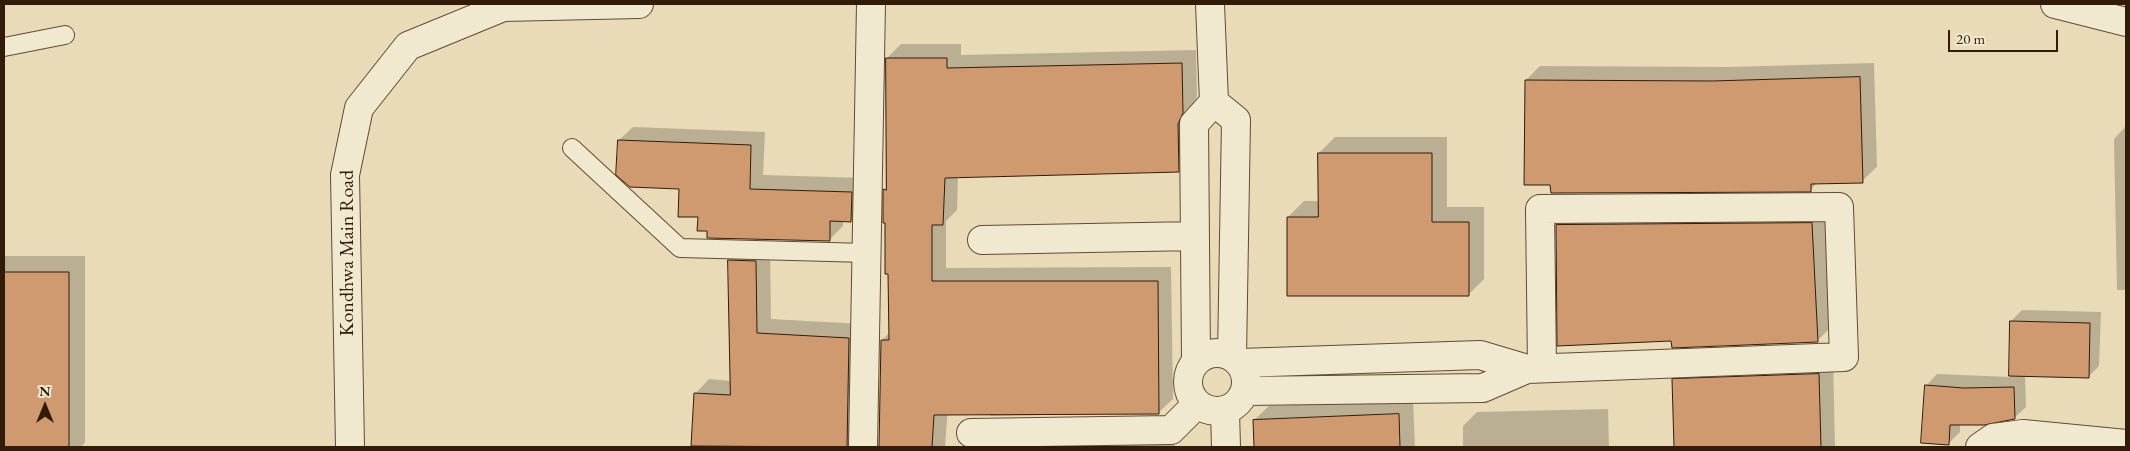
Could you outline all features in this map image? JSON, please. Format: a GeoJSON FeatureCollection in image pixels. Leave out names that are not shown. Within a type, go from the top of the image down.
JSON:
{"type":"FeatureCollection","features":[{"type":"Feature","properties":{"kind":"street","name":"Kondhwa Main Road"},"geometry":{"type":"LineString","coordinates":[[350,447],[346,175],[359,108],[408,46],[502,5],[639,4]]}},
{"type":"Feature","properties":{"kind":"street"},"geometry":{"type":"LineString","coordinates":[[863,447],[871,4]]}},
{"type":"Feature","properties":{"kind":"street"},"geometry":{"type":"LineString","coordinates":[[1196,361],[1194,124],[1214,102],[1210,4]]}},
{"type":"Feature","properties":{"kind":"street"},"geometry":{"type":"LineString","coordinates":[[2055,4],[2126,22]]}},
{"type":"Feature","properties":{"kind":"street"},"geometry":{"type":"LineString","coordinates":[[1214,102],[1236,120],[1236,360]]}},
{"type":"Feature","properties":{"kind":"street"},"geometry":{"type":"LineString","coordinates":[[1236,360],[1480,355],[1534,368],[1844,357],[1839,208],[1540,209],[1534,368]]}},
{"type":"Feature","properties":{"kind":"street"},"geometry":{"type":"LineString","coordinates":[[982,240],[1195,236]]}},
{"type":"Feature","properties":{"kind":"street"},"geometry":{"type":"LineString","coordinates":[[1213,353],[1223,353],[1236,360],[1244,372],[1245,391],[1233,406],[1225,411],[1206,410],[1197,404],[1188,388],[1190,369],[1196,361],[1204,355],[1213,353]]}},
{"type":"Feature","properties":{"kind":"street"},"geometry":{"type":"LineString","coordinates":[[1480,355],[1483,388]]}},
{"type":"Feature","properties":{"kind":"street"},"geometry":{"type":"LineString","coordinates":[[1245,391],[1483,388],[1534,368]]}},
{"type":"Feature","properties":{"kind":"street"},"geometry":{"type":"LineString","coordinates":[[971,433],[1171,430],[1197,404]]}},
{"type":"Feature","properties":{"kind":"street"},"geometry":{"type":"LineString","coordinates":[[1225,411],[1226,447]]}},
{"type":"Feature","properties":{"kind":"street"},"geometry":{"type":"LineString","coordinates":[[1980,447],[1994,438],[2022,434],[2126,444]]}},
{"type":"Feature","properties":{"kind":"lane"},"geometry":{"type":"LineString","coordinates":[[4,47],[65,35]]}},
{"type":"Feature","properties":{"kind":"lane"},"geometry":{"type":"LineString","coordinates":[[572,148],[680,248],[867,253]]}},
{"type":"Feature","properties":{"kind":"building"},"geometry":{"type":"Polygon","coordinates":[[[886,58],[947,58],[947,68],[1182,63],[1183,113],[1178,124],[1179,172],[945,178],[943,225],[932,225],[932,281],[1158,281],[1159,414],[934,415],[932,447],[879,447],[881,340],[889,340],[888,274],[885,274],[885,223],[883,223],[883,189],[886,190],[886,58]]]}},
{"type":"Feature","properties":{"kind":"building"},"geometry":{"type":"Polygon","coordinates":[[[1860,77],[1863,183],[1811,184],[1811,192],[1551,193],[1550,185],[1524,185],[1525,80],[1712,81],[1860,77]]]}},
{"type":"Feature","properties":{"kind":"building"},"geometry":{"type":"Polygon","coordinates":[[[618,140],[751,145],[750,189],[852,192],[851,222],[830,221],[830,241],[707,238],[707,231],[697,231],[698,217],[678,217],[679,189],[630,187],[616,175],[618,140]]]}},
{"type":"Feature","properties":{"kind":"building"},"geometry":{"type":"Polygon","coordinates":[[[1318,153],[1432,153],[1432,222],[1469,222],[1469,296],[1287,296],[1287,217],[1318,217],[1318,153]]]}},
{"type":"Feature","properties":{"kind":"building"},"geometry":{"type":"Polygon","coordinates":[[[1812,223],[1818,342],[1672,348],[1671,341],[1557,346],[1556,225],[1812,223]]]}},
{"type":"Feature","properties":{"kind":"building"},"geometry":{"type":"Polygon","coordinates":[[[728,260],[756,261],[757,333],[849,338],[847,447],[691,446],[694,393],[730,395],[728,260]]]}},
{"type":"Feature","properties":{"kind":"building"},"geometry":{"type":"Polygon","coordinates":[[[4,272],[69,272],[69,447],[4,447],[4,272]]]}},
{"type":"Feature","properties":{"kind":"building"},"geometry":{"type":"Polygon","coordinates":[[[2010,321],[2090,323],[2089,378],[2009,376],[2010,321]]]}},
{"type":"Feature","properties":{"kind":"building"},"geometry":{"type":"Polygon","coordinates":[[[1819,374],[1821,447],[1674,447],[1672,379],[1819,374]]]}},
{"type":"Feature","properties":{"kind":"building"},"geometry":{"type":"Polygon","coordinates":[[[1925,385],[1964,388],[2014,387],[2015,419],[1984,425],[1950,425],[1949,445],[1921,443],[1925,385]]]}},
{"type":"Feature","properties":{"kind":"building"},"geometry":{"type":"Polygon","coordinates":[[[1399,414],[1400,447],[1254,447],[1253,420],[1399,414]]]}}]}
